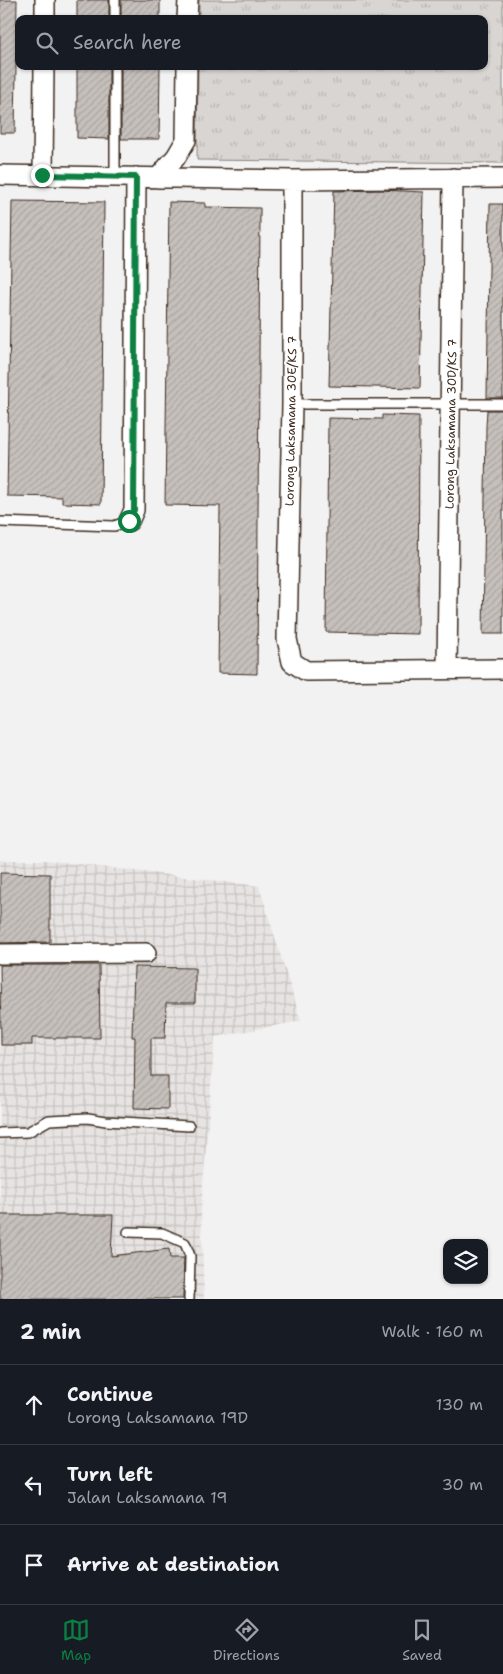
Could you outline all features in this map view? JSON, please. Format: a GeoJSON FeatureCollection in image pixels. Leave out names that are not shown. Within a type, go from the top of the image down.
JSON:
{"type":"FeatureCollection","features":[{"type":"Feature","properties":{"kind":"street"},"geometry":{"type":"LineString","coordinates":[[45,0],[45,15]]}},
{"type":"Feature","properties":{"kind":"street"},"geometry":{"type":"LineString","coordinates":[[187,15],[188,0]]}},
{"type":"Feature","properties":{"kind":"street"},"geometry":{"type":"LineString","coordinates":[[42,175],[44,70]]}},
{"type":"Feature","properties":{"kind":"street"},"geometry":{"type":"LineString","coordinates":[[158,178],[176,157],[186,140],[187,70]]}},
{"type":"Feature","properties":{"kind":"street"},"geometry":{"type":"LineString","coordinates":[[0,175],[292,180],[503,178]]}},
{"type":"Feature","properties":{"kind":"street"},"geometry":{"type":"LineString","coordinates":[[129,521],[134,510],[136,177]]}},
{"type":"Feature","properties":{"kind":"street","name":"Lorong Laksamana 30D/KS 7"},"geometry":{"type":"LineString","coordinates":[[447,669],[453,178]]}},
{"type":"Feature","properties":{"kind":"street","name":"Lorong Laksamana 30E/KS 7"},"geometry":{"type":"LineString","coordinates":[[292,180],[292,404],[286,638],[292,662],[306,671],[447,669]]}},
{"type":"Feature","properties":{"kind":"street"},"geometry":{"type":"LineString","coordinates":[[447,669],[503,669]]}},
{"type":"Feature","properties":{"kind":"street"},"geometry":{"type":"LineString","coordinates":[[0,954],[146,952]]}},
{"type":"Feature","properties":{"kind":"lane"},"geometry":{"type":"LineString","coordinates":[[115,0],[115,15]]}},
{"type":"Feature","properties":{"kind":"lane"},"geometry":{"type":"LineString","coordinates":[[115,70],[115,177]]}},
{"type":"Feature","properties":{"kind":"lane"},"geometry":{"type":"LineString","coordinates":[[292,404],[503,404]]}},
{"type":"Feature","properties":{"kind":"lane"},"geometry":{"type":"LineString","coordinates":[[0,522],[114,526],[129,521]]}},
{"type":"Feature","properties":{"kind":"lane"},"geometry":{"type":"LineString","coordinates":[[0,1133],[28,1132],[49,1120],[88,1118],[106,1121],[189,1126]]}},
{"type":"Feature","properties":{"kind":"lane"},"geometry":{"type":"LineString","coordinates":[[128,1232],[162,1233],[185,1243],[190,1256],[189,1299]]}},
{"type":"Feature","properties":{"kind":"shaded area"},"geometry":{"type":"Polygon","coordinates":[[[0,860],[45,860],[259,886],[301,1021],[215,1037],[201,1209],[204,1299],[0,1299],[0,860]]]}},
{"type":"Feature","properties":{"kind":"green space"},"geometry":{"type":"Polygon","coordinates":[[[199,0],[503,0],[503,163],[197,160],[198,70],[488,70],[488,15],[199,15],[199,0]]]}},
{"type":"Feature","properties":{"kind":"building"},"geometry":{"type":"Polygon","coordinates":[[[0,0],[17,0],[17,15],[15,15],[15,133],[0,133],[0,0]]]}},
{"type":"Feature","properties":{"kind":"building"},"geometry":{"type":"Polygon","coordinates":[[[77,0],[109,0],[109,15],[77,15],[77,0]]]}},
{"type":"Feature","properties":{"kind":"building"},"geometry":{"type":"Polygon","coordinates":[[[121,0],[160,0],[160,15],[121,15],[121,0]]]}},
{"type":"Feature","properties":{"kind":"building"},"geometry":{"type":"Polygon","coordinates":[[[77,70],[109,70],[109,139],[77,138],[77,70]]]}},
{"type":"Feature","properties":{"kind":"building"},"geometry":{"type":"Polygon","coordinates":[[[121,70],[160,70],[159,139],[121,139],[121,70]]]}},
{"type":"Feature","properties":{"kind":"building"},"geometry":{"type":"Polygon","coordinates":[[[381,190],[424,192],[420,388],[329,386],[334,191],[381,190]]]}},
{"type":"Feature","properties":{"kind":"building"},"geometry":{"type":"Polygon","coordinates":[[[12,201],[104,202],[101,504],[62,503],[62,497],[7,496],[12,201]]]}},
{"type":"Feature","properties":{"kind":"building"},"geometry":{"type":"Polygon","coordinates":[[[169,202],[205,203],[205,207],[260,208],[257,674],[218,673],[220,506],[165,505],[169,202]]]}},
{"type":"Feature","properties":{"kind":"building"},"geometry":{"type":"Polygon","coordinates":[[[490,204],[503,204],[503,398],[487,398],[490,204]]]}},
{"type":"Feature","properties":{"kind":"building"},"geometry":{"type":"Polygon","coordinates":[[[487,410],[503,410],[503,634],[483,634],[487,410]]]}},
{"type":"Feature","properties":{"kind":"building"},"geometry":{"type":"Polygon","coordinates":[[[382,415],[419,416],[418,634],[326,632],[328,418],[382,419],[382,415]]]}},
{"type":"Feature","properties":{"kind":"building"},"geometry":{"type":"Polygon","coordinates":[[[0,873],[50,874],[50,942],[0,943],[0,873]]]}},
{"type":"Feature","properties":{"kind":"building"},"geometry":{"type":"Polygon","coordinates":[[[0,965],[99,965],[100,1038],[32,1038],[32,1045],[1,1045],[0,965]]]}},
{"type":"Feature","properties":{"kind":"building"},"geometry":{"type":"Polygon","coordinates":[[[134,967],[195,968],[195,1003],[166,1003],[165,1038],[151,1038],[151,1076],[168,1076],[168,1109],[134,1108],[135,1037],[132,1037],[134,967]]]}},
{"type":"Feature","properties":{"kind":"building"},"geometry":{"type":"Polygon","coordinates":[[[0,1215],[113,1215],[111,1256],[169,1249],[170,1258],[184,1258],[183,1299],[0,1299],[0,1215]]]}},
{"type":"Feature","properties":{"kind":"route"},"geometry":{"type":"LineString","coordinates":[[42,175],[136,177],[134,510],[129,521]]}}]}
